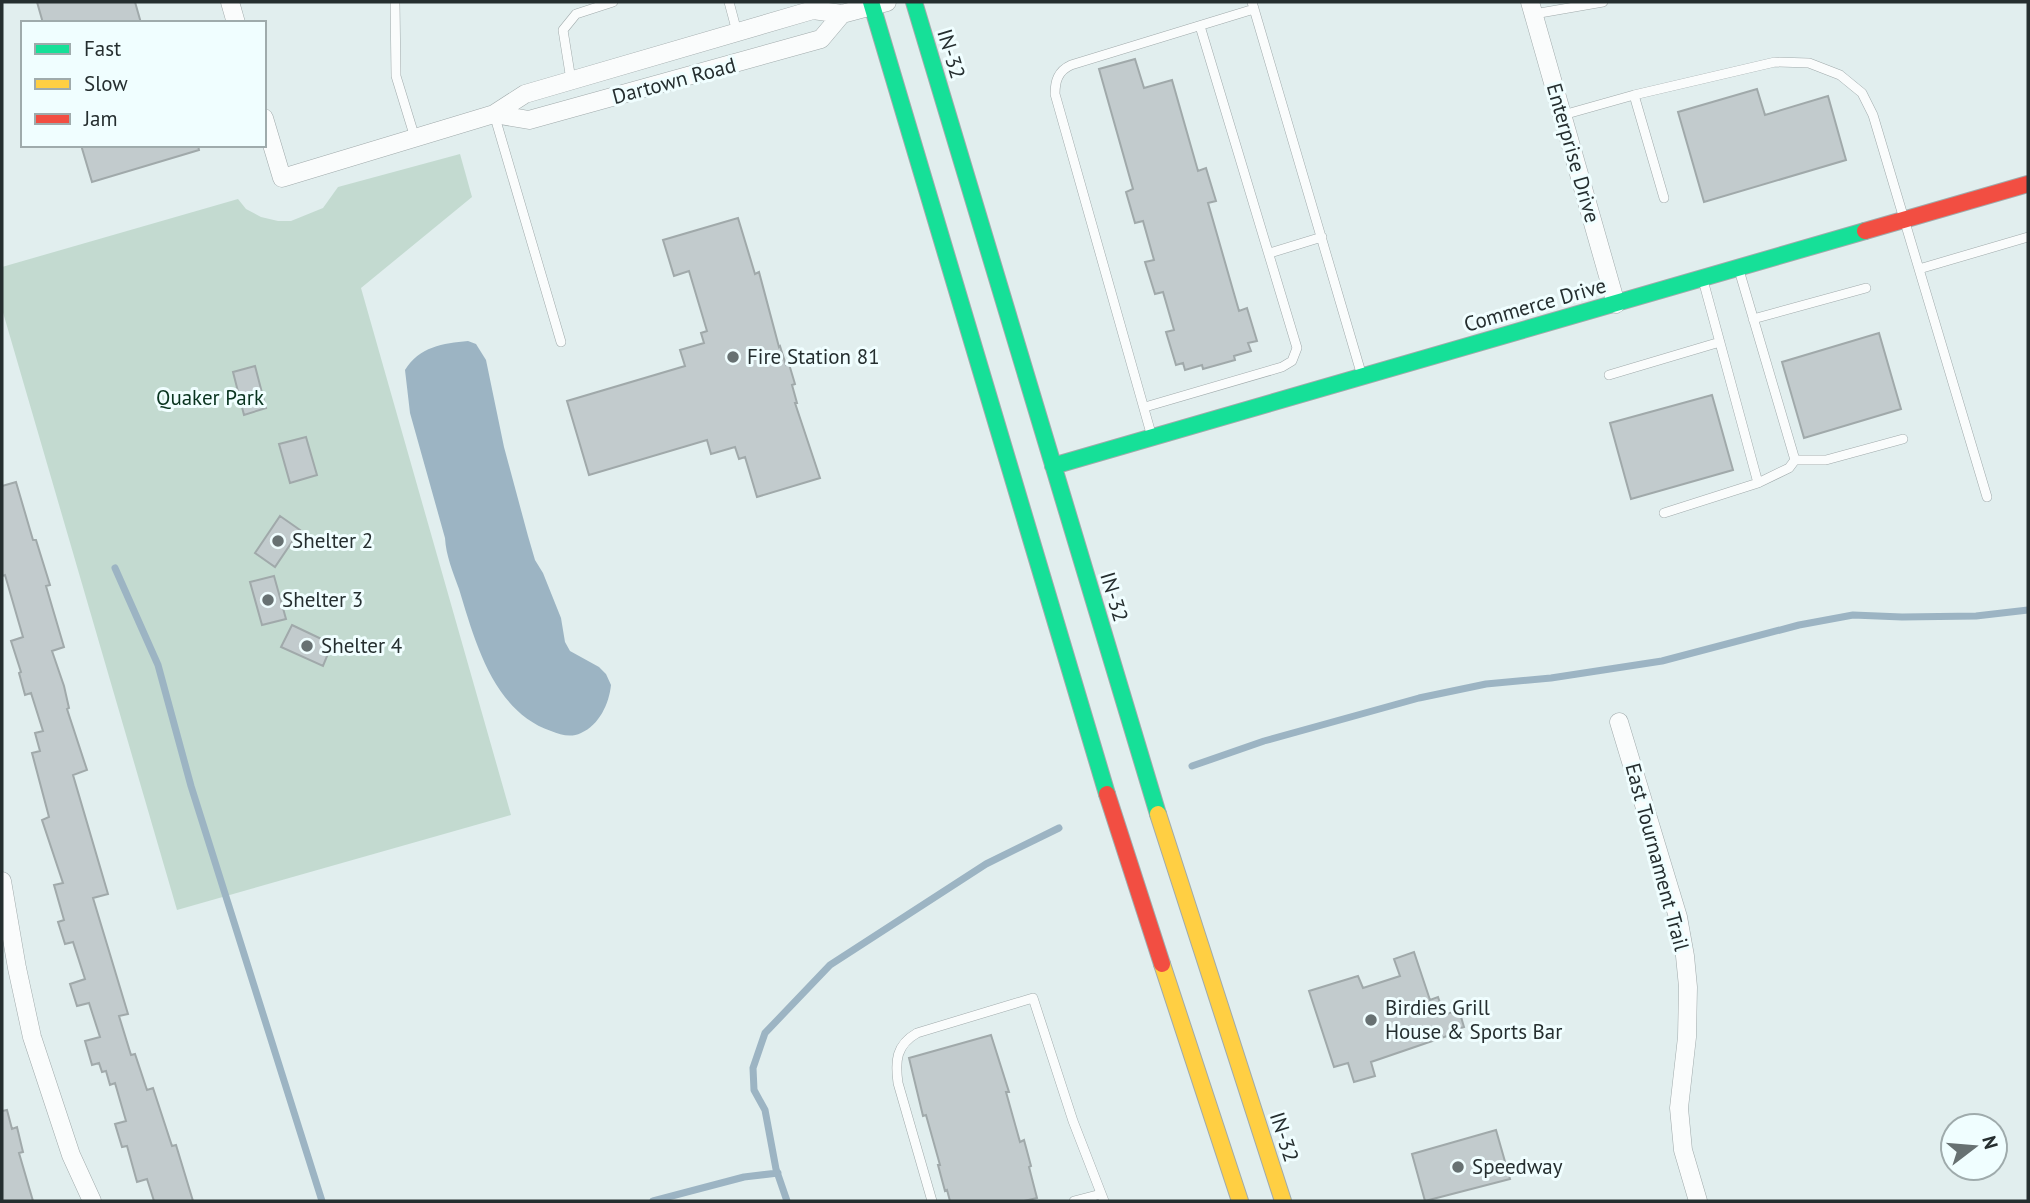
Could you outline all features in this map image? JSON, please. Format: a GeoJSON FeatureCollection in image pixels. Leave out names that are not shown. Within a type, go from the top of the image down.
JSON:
{"type":"FeatureCollection","features":[{"type":"Feature","properties":{"kind":"main road","name":"IN-32"},"geometry":{"type":"LineString","coordinates":[[914,2],[1161,824],[1283,1201]]}},
{"type":"Feature","properties":{"kind":"main road"},"geometry":{"type":"LineString","coordinates":[[877,3],[1118,830],[1240,1201]]}},
{"type":"Feature","properties":{"kind":"main road","name":"Commerce Drive"},"geometry":{"type":"LineString","coordinates":[[1053,466],[2028,184]]}},
{"type":"Feature","properties":{"kind":"street"},"geometry":{"type":"LineString","coordinates":[[230,2],[235,21]]}},
{"type":"Feature","properties":{"kind":"street","name":"Dartown Road"},"geometry":{"type":"LineString","coordinates":[[266,125],[282,178],[494,114],[525,94],[571,80],[813,10],[842,14],[877,3]]}},
{"type":"Feature","properties":{"kind":"street","name":"Enterprise Drive"},"geometry":{"type":"LineString","coordinates":[[1532,8],[1616,304]]}},
{"type":"Feature","properties":{"kind":"street","name":"Dartown Road"},"geometry":{"type":"LineString","coordinates":[[494,114],[529,120],[745,61],[821,39],[842,14]]}},
{"type":"Feature","properties":{"kind":"street","name":"East Tournament Trail"},"geometry":{"type":"LineString","coordinates":[[1619,722],[1678,917],[1685,956],[1688,987],[1687,1037],[1679,1108],[1683,1150],[1698,1201]]}},
{"type":"Feature","properties":{"kind":"street"},"geometry":{"type":"LineString","coordinates":[[2,881],[32,1037],[71,1155],[93,1201]]}},
{"type":"Feature","properties":{"kind":"lane"},"geometry":{"type":"LineString","coordinates":[[395,2],[396,76],[415,138]]}},
{"type":"Feature","properties":{"kind":"lane"},"geometry":{"type":"LineString","coordinates":[[571,80],[564,30],[576,14],[613,2]]}},
{"type":"Feature","properties":{"kind":"lane"},"geometry":{"type":"LineString","coordinates":[[729,2],[737,32]]}},
{"type":"Feature","properties":{"kind":"lane"},"geometry":{"type":"LineString","coordinates":[[1532,8],[1604,2]]}},
{"type":"Feature","properties":{"kind":"lane"},"geometry":{"type":"LineString","coordinates":[[1153,438],[1055,94],[1055,84],[1061,72],[1071,65],[1200,26],[1253,6],[1362,377]]}},
{"type":"Feature","properties":{"kind":"lane"},"geometry":{"type":"LineString","coordinates":[[1145,407],[1282,367],[1292,361],[1297,348],[1200,26]]}},
{"type":"Feature","properties":{"kind":"lane"},"geometry":{"type":"LineString","coordinates":[[1563,115],[1634,95],[1775,62],[1809,63],[1840,75],[1862,93],[1872,115],[1987,497]]}},
{"type":"Feature","properties":{"kind":"lane"},"geometry":{"type":"LineString","coordinates":[[1634,95],[1664,198]]}},
{"type":"Feature","properties":{"kind":"lane"},"geometry":{"type":"LineString","coordinates":[[494,114],[561,342]]}},
{"type":"Feature","properties":{"kind":"lane"},"geometry":{"type":"LineString","coordinates":[[1270,253],[1322,237]]}},
{"type":"Feature","properties":{"kind":"lane"},"geometry":{"type":"LineString","coordinates":[[1919,269],[2028,237]]}},
{"type":"Feature","properties":{"kind":"lane"},"geometry":{"type":"LineString","coordinates":[[1739,268],[1795,460]]}},
{"type":"Feature","properties":{"kind":"lane"},"geometry":{"type":"LineString","coordinates":[[1703,279],[1758,483]]}},
{"type":"Feature","properties":{"kind":"lane"},"geometry":{"type":"LineString","coordinates":[[1754,319],[1866,288]]}},
{"type":"Feature","properties":{"kind":"lane"},"geometry":{"type":"LineString","coordinates":[[1609,375],[1720,342]]}},
{"type":"Feature","properties":{"kind":"lane"},"geometry":{"type":"LineString","coordinates":[[1795,460],[1826,460],[1903,439]]}},
{"type":"Feature","properties":{"kind":"lane"},"geometry":{"type":"LineString","coordinates":[[1664,513],[1758,483],[1789,468],[1795,460]]}},
{"type":"Feature","properties":{"kind":"lane"},"geometry":{"type":"LineString","coordinates":[[932,1201],[898,1083],[896,1065],[901,1045],[905,1039],[917,1032],[1033,998],[1073,1121],[1102,1197],[1074,1201]]}},
{"type":"Feature","properties":{"kind":"green space","name":"Quaker Park"},"geometry":{"type":"Polygon","coordinates":[[[460,154],[472,197],[361,288],[511,815],[177,910],[2,309],[2,267],[238,199],[246,209],[261,217],[291,221],[323,208],[338,187],[460,154]]]}},
{"type":"Feature","properties":{"kind":"water"},"geometry":{"type":"Polygon","coordinates":[[[468,341],[476,344],[486,360],[504,447],[528,536],[535,560],[561,618],[565,642],[570,651],[599,667],[611,685],[608,699],[598,719],[577,735],[558,734],[531,721],[514,708],[501,691],[480,652],[448,558],[445,538],[410,413],[405,370],[424,351],[468,341]]]}},
{"type":"Feature","properties":{"kind":"building"},"geometry":{"type":"Polygon","coordinates":[[[37,2],[135,2],[140,21],[42,21],[37,2]]]}},
{"type":"Feature","properties":{"kind":"building"},"geometry":{"type":"Polygon","coordinates":[[[1135,59],[1144,88],[1172,80],[1198,171],[1206,168],[1216,201],[1208,203],[1239,311],[1247,308],[1257,341],[1248,343],[1251,351],[1234,356],[1235,360],[1203,369],[1202,365],[1185,370],[1183,363],[1176,365],[1166,332],[1174,330],[1163,292],[1155,294],[1145,262],[1154,260],[1143,221],[1135,223],[1126,192],[1133,189],[1099,69],[1135,59]]]}},
{"type":"Feature","properties":{"kind":"building"},"geometry":{"type":"Polygon","coordinates":[[[1757,89],[1765,115],[1828,96],[1846,160],[1704,202],[1678,112],[1757,89]]]}},
{"type":"Feature","properties":{"kind":"building"},"geometry":{"type":"Polygon","coordinates":[[[82,147],[198,147],[199,150],[92,182],[82,147]]]}},
{"type":"Feature","properties":{"kind":"building","name":"Fire Station 81"},"geometry":{"type":"Polygon","coordinates":[[[738,218],[755,274],[759,272],[779,347],[786,365],[789,364],[795,384],[792,385],[795,403],[820,478],[757,497],[745,457],[739,459],[735,447],[711,454],[707,440],[589,475],[567,401],[685,366],[680,350],[704,343],[701,333],[707,331],[689,271],[674,276],[663,240],[738,218]]]}},
{"type":"Feature","properties":{"kind":"building"},"geometry":{"type":"Polygon","coordinates":[[[1879,333],[1901,409],[1804,438],[1782,362],[1879,333]]]}},
{"type":"Feature","properties":{"kind":"building"},"geometry":{"type":"Polygon","coordinates":[[[255,366],[266,408],[244,415],[233,372],[255,366]]]}},
{"type":"Feature","properties":{"kind":"building"},"geometry":{"type":"Polygon","coordinates":[[[1712,395],[1733,470],[1631,499],[1610,423],[1712,395]]]}},
{"type":"Feature","properties":{"kind":"building"},"geometry":{"type":"Polygon","coordinates":[[[306,437],[317,475],[290,483],[279,444],[306,437]]]}},
{"type":"Feature","properties":{"kind":"building"},"geometry":{"type":"Polygon","coordinates":[[[16,482],[50,585],[46,586],[64,647],[52,651],[87,770],[73,775],[108,894],[93,898],[128,1014],[119,1016],[131,1055],[135,1054],[147,1090],[153,1088],[172,1146],[176,1145],[193,1201],[154,1201],[147,1179],[137,1182],[127,1146],[122,1147],[115,1124],[126,1121],[115,1083],[110,1085],[106,1071],[102,1072],[99,1063],[92,1065],[85,1041],[100,1037],[89,1003],[77,1006],[70,984],[85,979],[73,942],[65,944],[58,922],[64,920],[54,885],[63,883],[42,820],[49,817],[32,753],[40,751],[35,733],[43,731],[31,693],[25,695],[19,673],[21,672],[11,641],[23,637],[5,575],[2,576],[2,486],[16,482]]]}},
{"type":"Feature","properties":{"kind":"building","name":"Shelter 2"},"geometry":{"type":"Polygon","coordinates":[[[280,516],[300,530],[275,567],[255,553],[280,516]]]}},
{"type":"Feature","properties":{"kind":"building","name":"Shelter 3"},"geometry":{"type":"Polygon","coordinates":[[[274,576],[286,619],[262,625],[250,582],[274,576]]]}},
{"type":"Feature","properties":{"kind":"building","name":"Shelter 4"},"geometry":{"type":"Polygon","coordinates":[[[292,625],[332,644],[323,666],[281,647],[292,625]]]}},
{"type":"Feature","properties":{"kind":"building"},"geometry":{"type":"Polygon","coordinates":[[[1414,952],[1430,1000],[1438,997],[1444,1015],[1459,1010],[1464,1027],[1450,1031],[1450,1035],[1371,1062],[1375,1076],[1354,1082],[1348,1063],[1334,1067],[1309,991],[1358,976],[1363,988],[1400,976],[1394,959],[1414,952]]]}},
{"type":"Feature","properties":{"kind":"building"},"geometry":{"type":"Polygon","coordinates":[[[991,1035],[1009,1092],[1006,1092],[1020,1142],[1024,1140],[1037,1198],[1024,1201],[950,1201],[947,1190],[945,1191],[926,1115],[923,1116],[909,1058],[991,1035]]]}},
{"type":"Feature","properties":{"kind":"building"},"geometry":{"type":"Polygon","coordinates":[[[7,1110],[12,1129],[17,1127],[23,1152],[19,1153],[33,1201],[2,1201],[2,1111],[7,1110]]]}},
{"type":"Feature","properties":{"kind":"building"},"geometry":{"type":"Polygon","coordinates":[[[1496,1130],[1510,1179],[1425,1201],[1412,1154],[1496,1130]]]}},
{"type":"Feature","properties":{"kind":"waterway"},"geometry":{"type":"LineString","coordinates":[[115,568],[158,665],[191,786],[322,1201]]}},
{"type":"Feature","properties":{"kind":"waterway"},"geometry":{"type":"LineString","coordinates":[[1192,766],[1264,741],[1419,698],[1486,684],[1551,678],[1662,661],[1799,625],[1853,615],[1976,616],[2028,610]]}},
{"type":"Feature","properties":{"kind":"waterway"},"geometry":{"type":"LineString","coordinates":[[787,1201],[776,1169],[765,1110],[754,1090],[753,1068],[765,1033],[830,965],[986,864],[1059,828]]}},
{"type":"Feature","properties":{"kind":"waterway"},"geometry":{"type":"LineString","coordinates":[[653,1201],[744,1177],[778,1173]]}},
{"type":"Feature","properties":{"kind":"traffic: fast"},"geometry":{"type":"LineString","coordinates":[[871,2],[1107,794]]}},
{"type":"Feature","properties":{"kind":"traffic: fast"},"geometry":{"type":"LineString","coordinates":[[914,2],[1158,814]]}},
{"type":"Feature","properties":{"kind":"traffic: fast"},"geometry":{"type":"LineString","coordinates":[[1053,466],[1865,231]]}},
{"type":"Feature","properties":{"kind":"traffic: slow"},"geometry":{"type":"LineString","coordinates":[[1158,814],[1283,1201]]}},
{"type":"Feature","properties":{"kind":"traffic: slow"},"geometry":{"type":"LineString","coordinates":[[1162,964],[1240,1201]]}},
{"type":"Feature","properties":{"kind":"traffic: jam"},"geometry":{"type":"LineString","coordinates":[[1865,231],[2028,184]]}},
{"type":"Feature","properties":{"kind":"traffic: jam"},"geometry":{"type":"LineString","coordinates":[[1107,794],[1162,964]]}},
{"type":"Feature","properties":{"kind":"place","name":"Fire Station 81"},"geometry":{"type":"Point","coordinates":[733,357]}},
{"type":"Feature","properties":{"kind":"place","name":"Shelter 2"},"geometry":{"type":"Point","coordinates":[278,541]}},
{"type":"Feature","properties":{"kind":"place","name":"Shelter 3"},"geometry":{"type":"Point","coordinates":[268,600]}},
{"type":"Feature","properties":{"kind":"place","name":"Shelter 4"},"geometry":{"type":"Point","coordinates":[307,646]}},
{"type":"Feature","properties":{"kind":"place","name":"Birdies Grill House & Sports Bar"},"geometry":{"type":"Point","coordinates":[1371,1020]}},
{"type":"Feature","properties":{"kind":"place","name":"Speedway"},"geometry":{"type":"Point","coordinates":[1458,1167]}}]}
